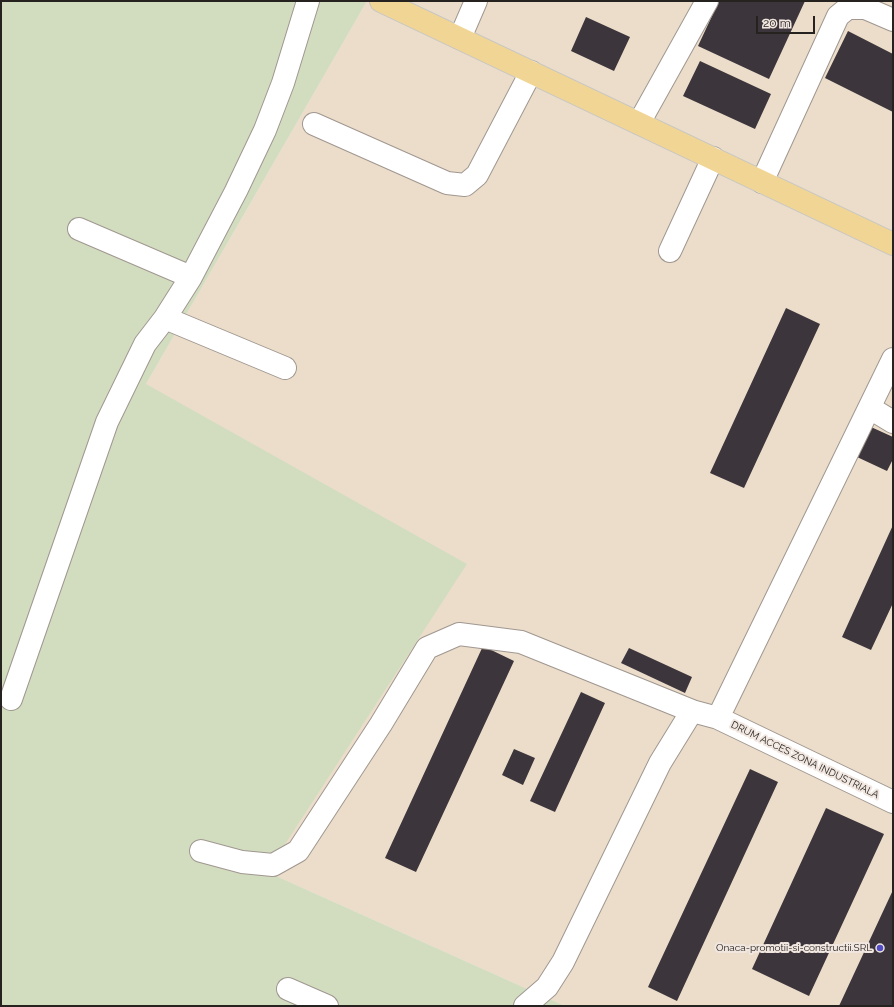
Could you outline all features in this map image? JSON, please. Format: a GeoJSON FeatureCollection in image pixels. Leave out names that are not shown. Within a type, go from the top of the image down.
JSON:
{"type":"FeatureCollection","features":[{"type":"Feature","properties":{"kind":"main road"},"geometry":{"type":"LineString","coordinates":[[381,1],[893,244]]}},
{"type":"Feature","properties":{"kind":"lane"},"geometry":{"type":"LineString","coordinates":[[11,699],[107,422],[145,344],[165,318],[191,276],[236,191],[265,130],[283,83],[308,1]]}},
{"type":"Feature","properties":{"kind":"lane"},"geometry":{"type":"LineString","coordinates":[[460,38],[476,1]]}},
{"type":"Feature","properties":{"kind":"lane"},"geometry":{"type":"LineString","coordinates":[[639,123],[707,1]]}},
{"type":"Feature","properties":{"kind":"lane"},"geometry":{"type":"LineString","coordinates":[[762,182],[838,16],[848,8],[865,8],[893,20]]}},
{"type":"Feature","properties":{"kind":"lane"},"geometry":{"type":"LineString","coordinates":[[314,124],[446,183],[466,185],[476,176],[531,72]]}},
{"type":"Feature","properties":{"kind":"lane"},"geometry":{"type":"LineString","coordinates":[[670,251],[713,158]]}},
{"type":"Feature","properties":{"kind":"lane"},"geometry":{"type":"LineString","coordinates":[[79,229],[191,276]]}},
{"type":"Feature","properties":{"kind":"lane"},"geometry":{"type":"LineString","coordinates":[[165,318],[285,368]]}},
{"type":"Feature","properties":{"kind":"lane"},"geometry":{"type":"LineString","coordinates":[[718,718],[893,360]]}},
{"type":"Feature","properties":{"kind":"lane"},"geometry":{"type":"LineString","coordinates":[[870,408],[893,422]]}},
{"type":"Feature","properties":{"kind":"lane","name":"DRUM ACCES ZONA INDUSTRIALA"},"geometry":{"type":"LineString","coordinates":[[201,851],[242,862],[273,865],[298,852],[381,724],[427,648],[459,634],[521,642],[692,711],[718,718],[893,802]]}},
{"type":"Feature","properties":{"kind":"lane"},"geometry":{"type":"LineString","coordinates":[[526,1006],[547,987],[563,962],[660,763],[692,711]]}},
{"type":"Feature","properties":{"kind":"lane"},"geometry":{"type":"LineString","coordinates":[[288,989],[327,1006]]}},
{"type":"Feature","properties":{"kind":"shaded area"},"geometry":{"type":"Polygon","coordinates":[[[367,1],[893,1],[893,1006],[565,1006],[267,872],[146,384],[367,1]]]}},
{"type":"Feature","properties":{"kind":"green space"},"geometry":{"type":"Polygon","coordinates":[[[1,1],[367,1],[146,384],[467,564],[267,872],[565,1006],[1,1006],[1,1]]]}},
{"type":"Feature","properties":{"kind":"building"},"geometry":{"type":"Polygon","coordinates":[[[719,1],[805,1],[769,79],[698,46],[719,1]]]}},
{"type":"Feature","properties":{"kind":"building"},"geometry":{"type":"Polygon","coordinates":[[[586,17],[630,37],[614,71],[571,51],[586,17]]]}},
{"type":"Feature","properties":{"kind":"building"},"geometry":{"type":"Polygon","coordinates":[[[848,31],[893,54],[893,112],[825,78],[848,31]]]}},
{"type":"Feature","properties":{"kind":"building"},"geometry":{"type":"Polygon","coordinates":[[[700,61],[771,94],[755,129],[683,96],[700,61]]]}},
{"type":"Feature","properties":{"kind":"building"},"geometry":{"type":"Polygon","coordinates":[[[786,308],[820,324],[744,488],[710,473],[786,308]]]}},
{"type":"Feature","properties":{"kind":"building"},"geometry":{"type":"Polygon","coordinates":[[[871,427],[893,437],[893,459],[887,471],[857,457],[871,427]]]}},
{"type":"Feature","properties":{"kind":"building"},"geometry":{"type":"Polygon","coordinates":[[[893,525],[893,603],[871,650],[842,637],[893,525]]]}},
{"type":"Feature","properties":{"kind":"building"},"geometry":{"type":"Polygon","coordinates":[[[483,646],[514,661],[416,872],[385,858],[483,646]]]}},
{"type":"Feature","properties":{"kind":"building"},"geometry":{"type":"Polygon","coordinates":[[[629,648],[692,677],[685,693],[621,663],[629,648]]]}},
{"type":"Feature","properties":{"kind":"building"},"geometry":{"type":"Polygon","coordinates":[[[581,692],[605,703],[555,812],[530,801],[581,692]]]}},
{"type":"Feature","properties":{"kind":"building"},"geometry":{"type":"Polygon","coordinates":[[[514,749],[535,758],[523,785],[502,775],[514,749]]]}},
{"type":"Feature","properties":{"kind":"building"},"geometry":{"type":"Polygon","coordinates":[[[750,769],[778,782],[677,1001],[648,987],[750,769]]]}},
{"type":"Feature","properties":{"kind":"building"},"geometry":{"type":"Polygon","coordinates":[[[826,808],[884,834],[809,996],[752,969],[826,808]]]}},
{"type":"Feature","properties":{"kind":"building","name":"Onaca-promotii-si-constructii.SRL"},"geometry":{"type":"Polygon","coordinates":[[[893,890],[893,1006],[839,1006],[893,890]]]}},
{"type":"Feature","properties":{"kind":"place","name":"Onaca-promotii-si-constructii.SRL"},"geometry":{"type":"Point","coordinates":[880,948]}}]}
